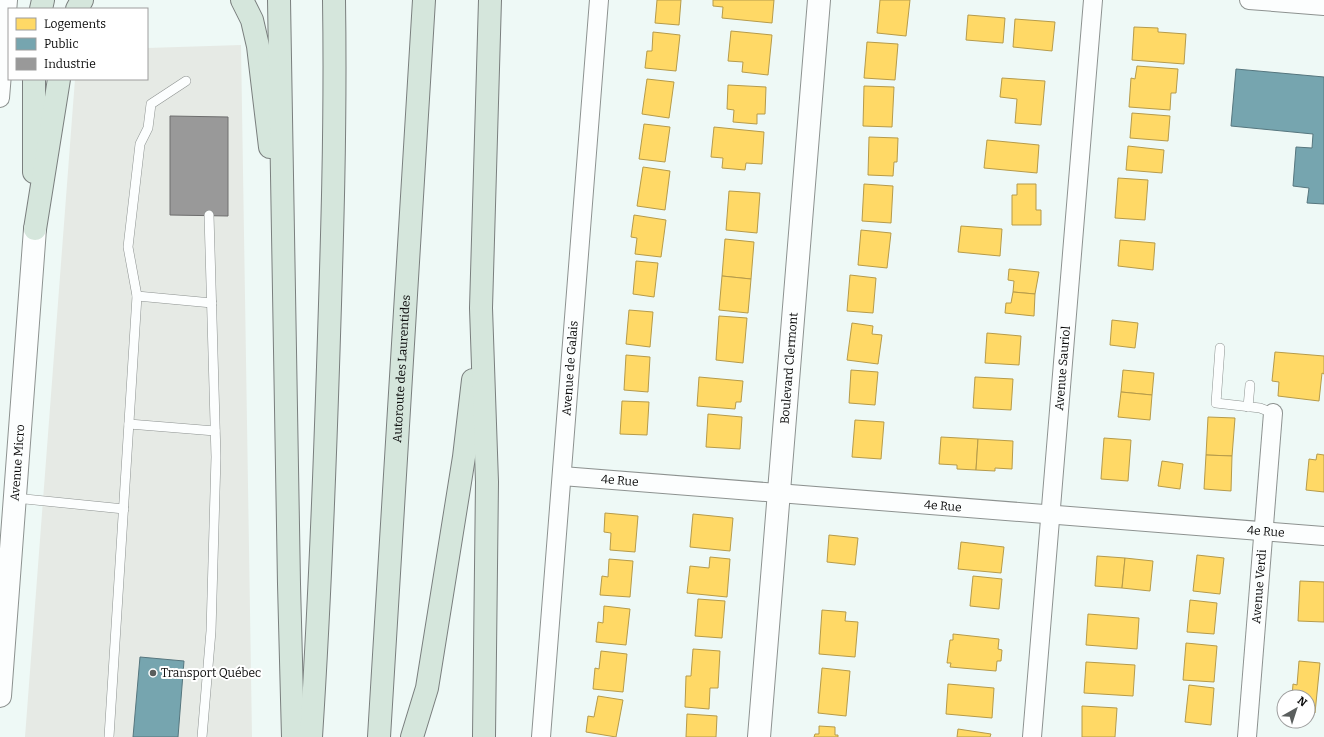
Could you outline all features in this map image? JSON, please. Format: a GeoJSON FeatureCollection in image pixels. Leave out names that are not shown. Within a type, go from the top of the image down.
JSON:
{"type":"FeatureCollection","features":[{"type":"Feature","properties":{"kind":"highway"},"geometry":{"type":"LineString","coordinates":[[242,0],[252,20],[258,46],[284,258]]}},
{"type":"Feature","properties":{"kind":"highway"},"geometry":{"type":"LineString","coordinates":[[279,0],[293,737]]}},
{"type":"Feature","properties":{"kind":"highway"},"geometry":{"type":"LineString","coordinates":[[311,737],[320,588],[332,251],[335,132],[334,0]]}},
{"type":"Feature","properties":{"kind":"highway","name":"Autoroute des Laurentides"},"geometry":{"type":"LineString","coordinates":[[378,737],[424,0]]}},
{"type":"Feature","properties":{"kind":"highway"},"geometry":{"type":"LineString","coordinates":[[484,737],[487,482],[481,308],[490,0]]}},
{"type":"Feature","properties":{"kind":"highway"},"geometry":{"type":"LineString","coordinates":[[34,80],[35,229]]}},
{"type":"Feature","properties":{"kind":"highway"},"geometry":{"type":"LineString","coordinates":[[35,229],[58,80]]}},
{"type":"Feature","properties":{"kind":"highway"},"geometry":{"type":"LineString","coordinates":[[412,737],[426,688],[459,491],[481,308]]}},
{"type":"Feature","properties":{"kind":"street"},"geometry":{"type":"LineString","coordinates":[[0,98],[8,0]]}},
{"type":"Feature","properties":{"kind":"street","name":"Avenue de Galais"},"geometry":{"type":"LineString","coordinates":[[541,737],[599,0]]}},
{"type":"Feature","properties":{"kind":"street","name":"Boulevard Clermont"},"geometry":{"type":"LineString","coordinates":[[759,737],[819,0]]}},
{"type":"Feature","properties":{"kind":"street","name":"Avenue Sauriol"},"geometry":{"type":"LineString","coordinates":[[1032,737],[1049,514],[1093,0]]}},
{"type":"Feature","properties":{"kind":"street"},"geometry":{"type":"LineString","coordinates":[[1249,0],[1305,2],[1324,6]]}},
{"type":"Feature","properties":{"kind":"street","name":"Avenue Micro"},"geometry":{"type":"LineString","coordinates":[[0,696],[35,229]]}},
{"type":"Feature","properties":{"kind":"street","name":"Avenue Verdi"},"geometry":{"type":"LineString","coordinates":[[1247,737],[1273,412]]}},
{"type":"Feature","properties":{"kind":"street","name":"4e Rue"},"geometry":{"type":"LineString","coordinates":[[562,476],[1324,536]]}},
{"type":"Feature","properties":{"kind":"lane"},"geometry":{"type":"LineString","coordinates":[[109,737],[137,296],[128,247],[140,144],[148,128],[151,104],[186,81]]}},
{"type":"Feature","properties":{"kind":"lane"},"geometry":{"type":"LineString","coordinates":[[202,737],[211,631],[215,432],[209,216]]}},
{"type":"Feature","properties":{"kind":"lane"},"geometry":{"type":"LineString","coordinates":[[137,296],[212,303]]}},
{"type":"Feature","properties":{"kind":"lane"},"geometry":{"type":"LineString","coordinates":[[1220,348],[1216,403],[1273,412]]}},
{"type":"Feature","properties":{"kind":"lane"},"geometry":{"type":"LineString","coordinates":[[1248,407],[1250,385]]}},
{"type":"Feature","properties":{"kind":"lane"},"geometry":{"type":"LineString","coordinates":[[129,424],[215,432]]}},
{"type":"Feature","properties":{"kind":"lane"},"geometry":{"type":"LineString","coordinates":[[15,498],[124,509]]}},
{"type":"Feature","properties":{"kind":"shaded area"},"geometry":{"type":"Polygon","coordinates":[[[241,45],[252,737],[25,737],[75,80],[148,80],[148,48],[241,45]]]}},
{"type":"Feature","properties":{"kind":"building: Logements"},"geometry":{"type":"Polygon","coordinates":[[[657,0],[681,0],[679,25],[655,23],[657,0]]]}},
{"type":"Feature","properties":{"kind":"building: Logements"},"geometry":{"type":"Polygon","coordinates":[[[713,0],[774,0],[772,23],[722,18],[723,7],[713,6],[713,0]]]}},
{"type":"Feature","properties":{"kind":"building: Logements"},"geometry":{"type":"Polygon","coordinates":[[[880,0],[910,0],[906,36],[877,33],[880,0]]]}},
{"type":"Feature","properties":{"kind":"building: Logements"},"geometry":{"type":"Polygon","coordinates":[[[968,15],[1005,18],[1003,43],[966,40],[968,15]]]}},
{"type":"Feature","properties":{"kind":"building: Logements"},"geometry":{"type":"Polygon","coordinates":[[[1015,19],[1055,22],[1052,51],[1013,47],[1015,19]]]}},
{"type":"Feature","properties":{"kind":"building: Logements"},"geometry":{"type":"Polygon","coordinates":[[[1134,27],[1158,28],[1158,32],[1186,34],[1184,64],[1132,60],[1134,27]]]}},
{"type":"Feature","properties":{"kind":"building: Logements"},"geometry":{"type":"Polygon","coordinates":[[[731,31],[772,35],[768,75],[742,72],[743,62],[728,61],[731,31]]]}},
{"type":"Feature","properties":{"kind":"building: Logements"},"geometry":{"type":"Polygon","coordinates":[[[653,32],[680,35],[676,71],[645,68],[647,51],[652,51],[653,32]]]}},
{"type":"Feature","properties":{"kind":"building: Logements"},"geometry":{"type":"Polygon","coordinates":[[[867,42],[898,44],[895,80],[864,78],[867,42]]]}},
{"type":"Feature","properties":{"kind":"building: Logements"},"geometry":{"type":"Polygon","coordinates":[[[1137,66],[1178,69],[1176,93],[1171,93],[1170,110],[1129,107],[1131,78],[1135,79],[1137,66]]]}},
{"type":"Feature","properties":{"kind":"building: Logements"},"geometry":{"type":"Polygon","coordinates":[[[1002,78],[1045,81],[1041,125],[1015,123],[1017,99],[1000,97],[1002,78]]]}},
{"type":"Feature","properties":{"kind":"building: Logements"},"geometry":{"type":"Polygon","coordinates":[[[647,79],[674,82],[669,118],[642,114],[647,79]]]}},
{"type":"Feature","properties":{"kind":"building: Logements"},"geometry":{"type":"Polygon","coordinates":[[[728,85],[766,87],[765,114],[757,114],[757,124],[733,122],[734,110],[727,109],[728,85]]]}},
{"type":"Feature","properties":{"kind":"building: Logements"},"geometry":{"type":"Polygon","coordinates":[[[864,86],[894,87],[892,127],[863,126],[864,86]]]}},
{"type":"Feature","properties":{"kind":"building: Logements"},"geometry":{"type":"Polygon","coordinates":[[[1132,113],[1170,116],[1168,141],[1130,138],[1132,113]]]}},
{"type":"Feature","properties":{"kind":"building: Logements"},"geometry":{"type":"Polygon","coordinates":[[[644,124],[670,127],[665,162],[639,159],[644,124]]]}},
{"type":"Feature","properties":{"kind":"building: Logements"},"geometry":{"type":"Polygon","coordinates":[[[714,127],[764,132],[762,164],[746,163],[745,170],[722,168],[723,158],[711,157],[714,127]]]}},
{"type":"Feature","properties":{"kind":"building: Logements"},"geometry":{"type":"Polygon","coordinates":[[[869,137],[898,138],[897,162],[894,162],[893,176],[868,175],[869,137]]]}},
{"type":"Feature","properties":{"kind":"building: Logements"},"geometry":{"type":"Polygon","coordinates":[[[987,140],[1039,145],[1037,173],[984,168],[987,140]]]}},
{"type":"Feature","properties":{"kind":"building: Logements"},"geometry":{"type":"Polygon","coordinates":[[[1128,146],[1164,150],[1162,173],[1126,170],[1128,146]]]}},
{"type":"Feature","properties":{"kind":"building: Logements"},"geometry":{"type":"Polygon","coordinates":[[[643,167],[670,171],[665,210],[637,206],[643,167]]]}},
{"type":"Feature","properties":{"kind":"building: Logements"},"geometry":{"type":"Polygon","coordinates":[[[1118,178],[1148,180],[1145,220],[1115,218],[1118,178]]]}},
{"type":"Feature","properties":{"kind":"building: Logements"},"geometry":{"type":"Polygon","coordinates":[[[864,184],[893,186],[891,223],[862,221],[864,184]]]}},
{"type":"Feature","properties":{"kind":"building: Logements"},"geometry":{"type":"Polygon","coordinates":[[[1017,184],[1036,184],[1036,210],[1041,210],[1041,225],[1012,225],[1012,195],[1017,195],[1017,184]]]}},
{"type":"Feature","properties":{"kind":"building: Logements"},"geometry":{"type":"Polygon","coordinates":[[[729,191],[760,193],[757,233],[726,230],[729,191]]]}},
{"type":"Feature","properties":{"kind":"building: Logements"},"geometry":{"type":"Polygon","coordinates":[[[634,215],[666,220],[661,257],[635,254],[637,238],[631,237],[634,215]]]}},
{"type":"Feature","properties":{"kind":"building: Logements"},"geometry":{"type":"Polygon","coordinates":[[[961,226],[1002,229],[1000,256],[958,252],[961,226]]]}},
{"type":"Feature","properties":{"kind":"building: Logements"},"geometry":{"type":"Polygon","coordinates":[[[861,230],[891,233],[887,268],[858,265],[861,230]]]}},
{"type":"Feature","properties":{"kind":"building: Logements"},"geometry":{"type":"Polygon","coordinates":[[[725,239],[754,242],[751,279],[722,276],[725,239]]]}},
{"type":"Feature","properties":{"kind":"building: Logements"},"geometry":{"type":"Polygon","coordinates":[[[1120,240],[1155,243],[1153,270],[1118,266],[1120,240]]]}},
{"type":"Feature","properties":{"kind":"building: Logements"},"geometry":{"type":"Polygon","coordinates":[[[636,261],[658,263],[654,297],[633,294],[636,261]]]}},
{"type":"Feature","properties":{"kind":"building: Logements"},"geometry":{"type":"Polygon","coordinates":[[[1009,269],[1039,272],[1035,294],[1013,292],[1014,281],[1008,280],[1009,269]]]}},
{"type":"Feature","properties":{"kind":"building: Logements"},"geometry":{"type":"Polygon","coordinates":[[[850,275],[876,278],[873,313],[847,311],[850,275]]]}},
{"type":"Feature","properties":{"kind":"building: Logements"},"geometry":{"type":"Polygon","coordinates":[[[722,276],[751,279],[748,313],[719,310],[722,276]]]}},
{"type":"Feature","properties":{"kind":"building: Logements"},"geometry":{"type":"Polygon","coordinates":[[[1013,292],[1035,294],[1034,316],[1005,313],[1006,303],[1011,303],[1013,292]]]}},
{"type":"Feature","properties":{"kind":"building: Logements"},"geometry":{"type":"Polygon","coordinates":[[[629,310],[653,312],[650,347],[626,344],[629,310]]]}},
{"type":"Feature","properties":{"kind":"building: Logements"},"geometry":{"type":"Polygon","coordinates":[[[719,316],[747,318],[743,363],[716,360],[719,316]]]}},
{"type":"Feature","properties":{"kind":"building: Logements"},"geometry":{"type":"Polygon","coordinates":[[[1112,320],[1138,323],[1135,348],[1110,345],[1112,320]]]}},
{"type":"Feature","properties":{"kind":"building: Logements"},"geometry":{"type":"Polygon","coordinates":[[[852,323],[873,326],[872,334],[882,335],[878,364],[847,360],[852,323]]]}},
{"type":"Feature","properties":{"kind":"building: Logements"},"geometry":{"type":"Polygon","coordinates":[[[987,333],[1021,336],[1019,365],[985,363],[987,333]]]}},
{"type":"Feature","properties":{"kind":"building: Logements"},"geometry":{"type":"Polygon","coordinates":[[[1275,352],[1324,356],[1324,374],[1322,373],[1319,401],[1278,396],[1279,382],[1272,381],[1275,352]]]}},
{"type":"Feature","properties":{"kind":"building: Logements"},"geometry":{"type":"Polygon","coordinates":[[[626,355],[650,357],[648,392],[624,390],[626,355]]]}},
{"type":"Feature","properties":{"kind":"building: Logements"},"geometry":{"type":"Polygon","coordinates":[[[851,370],[878,372],[875,405],[849,403],[851,370]]]}},
{"type":"Feature","properties":{"kind":"building: Logements"},"geometry":{"type":"Polygon","coordinates":[[[1123,370],[1154,373],[1152,395],[1121,392],[1123,370]]]}},
{"type":"Feature","properties":{"kind":"building: Logements"},"geometry":{"type":"Polygon","coordinates":[[[699,377],[743,381],[741,402],[736,402],[735,409],[697,406],[699,377]]]}},
{"type":"Feature","properties":{"kind":"building: Logements"},"geometry":{"type":"Polygon","coordinates":[[[975,377],[1013,379],[1011,410],[973,408],[975,377]]]}},
{"type":"Feature","properties":{"kind":"building: Logements"},"geometry":{"type":"Polygon","coordinates":[[[1121,392],[1152,395],[1150,420],[1118,417],[1121,392]]]}},
{"type":"Feature","properties":{"kind":"building: Logements"},"geometry":{"type":"Polygon","coordinates":[[[622,401],[649,402],[647,435],[620,434],[622,401]]]}},
{"type":"Feature","properties":{"kind":"building: Logements"},"geometry":{"type":"Polygon","coordinates":[[[708,414],[742,417],[740,449],[706,447],[708,414]]]}},
{"type":"Feature","properties":{"kind":"building: Logements"},"geometry":{"type":"Polygon","coordinates":[[[1208,417],[1235,418],[1232,456],[1206,455],[1208,417]]]}},
{"type":"Feature","properties":{"kind":"building: Logements"},"geometry":{"type":"Polygon","coordinates":[[[855,420],[884,422],[881,459],[852,457],[855,420]]]}},
{"type":"Feature","properties":{"kind":"building: Logements"},"geometry":{"type":"Polygon","coordinates":[[[941,437],[978,439],[976,470],[957,469],[957,465],[939,464],[941,437]]]}},
{"type":"Feature","properties":{"kind":"building: Logements"},"geometry":{"type":"Polygon","coordinates":[[[1104,438],[1131,440],[1128,481],[1101,479],[1104,438]]]}},
{"type":"Feature","properties":{"kind":"building: Logements"},"geometry":{"type":"Polygon","coordinates":[[[978,439],[1013,441],[1012,469],[995,468],[995,471],[976,470],[978,439]]]}},
{"type":"Feature","properties":{"kind":"building: Logements"},"geometry":{"type":"Polygon","coordinates":[[[1317,454],[1324,455],[1324,492],[1306,490],[1309,459],[1316,460],[1317,454]]]}},
{"type":"Feature","properties":{"kind":"building: Logements"},"geometry":{"type":"Polygon","coordinates":[[[1206,455],[1232,456],[1231,491],[1204,489],[1206,455]]]}},
{"type":"Feature","properties":{"kind":"building: Logements"},"geometry":{"type":"Polygon","coordinates":[[[1162,461],[1183,464],[1180,489],[1158,486],[1162,461]]]}},
{"type":"Feature","properties":{"kind":"building: Logements"},"geometry":{"type":"Polygon","coordinates":[[[605,513],[638,516],[635,552],[610,550],[611,533],[604,532],[605,513]]]}},
{"type":"Feature","properties":{"kind":"building: Logements"},"geometry":{"type":"Polygon","coordinates":[[[693,514],[733,518],[730,551],[690,547],[693,514]]]}},
{"type":"Feature","properties":{"kind":"building: Logements"},"geometry":{"type":"Polygon","coordinates":[[[829,535],[858,538],[855,565],[827,562],[829,535]]]}},
{"type":"Feature","properties":{"kind":"building: Logements"},"geometry":{"type":"Polygon","coordinates":[[[961,542],[1004,547],[1001,573],[958,569],[961,542]]]}},
{"type":"Feature","properties":{"kind":"building: Logements"},"geometry":{"type":"Polygon","coordinates":[[[1197,555],[1224,558],[1220,594],[1193,591],[1197,555]]]}},
{"type":"Feature","properties":{"kind":"building: Logements"},"geometry":{"type":"Polygon","coordinates":[[[1097,556],[1125,558],[1122,588],[1095,586],[1097,556]]]}},
{"type":"Feature","properties":{"kind":"building: Logements"},"geometry":{"type":"Polygon","coordinates":[[[710,557],[730,559],[727,597],[687,593],[690,566],[709,568],[710,557]]]}},
{"type":"Feature","properties":{"kind":"building: Logements"},"geometry":{"type":"Polygon","coordinates":[[[1125,558],[1153,561],[1150,591],[1122,588],[1125,558]]]}},
{"type":"Feature","properties":{"kind":"building: Logements"},"geometry":{"type":"Polygon","coordinates":[[[609,559],[633,561],[630,597],[600,595],[602,576],[608,577],[609,559]]]}},
{"type":"Feature","properties":{"kind":"building: Logements"},"geometry":{"type":"Polygon","coordinates":[[[973,576],[1002,579],[999,609],[970,606],[973,576]]]}},
{"type":"Feature","properties":{"kind":"building: Logements"},"geometry":{"type":"Polygon","coordinates":[[[1300,581],[1324,582],[1324,622],[1298,621],[1300,581]]]}},
{"type":"Feature","properties":{"kind":"building: Logements"},"geometry":{"type":"Polygon","coordinates":[[[698,599],[725,601],[722,638],[695,636],[698,599]]]}},
{"type":"Feature","properties":{"kind":"building: Logements"},"geometry":{"type":"Polygon","coordinates":[[[1190,600],[1217,603],[1214,634],[1187,632],[1190,600]]]}},
{"type":"Feature","properties":{"kind":"building: Logements"},"geometry":{"type":"Polygon","coordinates":[[[604,606],[630,609],[626,645],[596,642],[598,622],[603,623],[604,606]]]}},
{"type":"Feature","properties":{"kind":"building: Logements"},"geometry":{"type":"Polygon","coordinates":[[[822,610],[846,612],[845,621],[858,622],[855,657],[819,654],[822,610]]]}},
{"type":"Feature","properties":{"kind":"building: Logements"},"geometry":{"type":"Polygon","coordinates":[[[1088,614],[1139,618],[1137,649],[1086,645],[1088,614]]]}},
{"type":"Feature","properties":{"kind":"building: Logements"},"geometry":{"type":"Polygon","coordinates":[[[953,634],[999,639],[998,649],[1002,650],[1001,661],[997,661],[996,671],[950,667],[951,663],[947,663],[950,640],[953,640],[953,634]]]}},
{"type":"Feature","properties":{"kind":"building: Logements"},"geometry":{"type":"Polygon","coordinates":[[[1186,643],[1217,646],[1214,682],[1183,680],[1186,643]]]}},
{"type":"Feature","properties":{"kind":"building: Logements"},"geometry":{"type":"Polygon","coordinates":[[[693,649],[720,651],[718,688],[710,688],[709,709],[685,707],[686,676],[691,676],[693,649]]]}},
{"type":"Feature","properties":{"kind":"building: Logements"},"geometry":{"type":"Polygon","coordinates":[[[601,651],[627,654],[623,692],[593,689],[595,668],[599,669],[601,651]]]}},
{"type":"Feature","properties":{"kind":"building: Logements"},"geometry":{"type":"Polygon","coordinates":[[[1299,661],[1320,663],[1316,703],[1316,689],[1293,689],[1293,684],[1297,685],[1299,661]]]}},
{"type":"Feature","properties":{"kind":"building: Logements"},"geometry":{"type":"Polygon","coordinates":[[[1086,662],[1135,665],[1133,696],[1084,693],[1086,662]]]}},
{"type":"Feature","properties":{"kind":"building: Logements"},"geometry":{"type":"Polygon","coordinates":[[[822,668],[850,671],[846,716],[818,713],[822,668]]]}},
{"type":"Feature","properties":{"kind":"building: Logements"},"geometry":{"type":"Polygon","coordinates":[[[948,684],[994,688],[992,718],[946,714],[948,684]]]}},
{"type":"Feature","properties":{"kind":"building: Logements"},"geometry":{"type":"Polygon","coordinates":[[[1189,685],[1214,688],[1211,725],[1185,722],[1189,685]]]}},
{"type":"Feature","properties":{"kind":"building: Logements"},"geometry":{"type":"Polygon","coordinates":[[[598,696],[623,700],[616,737],[586,732],[588,716],[594,717],[598,696]]]}},
{"type":"Feature","properties":{"kind":"building: Logements"},"geometry":{"type":"Polygon","coordinates":[[[1082,706],[1117,708],[1115,737],[1082,737],[1082,706]]]}},
{"type":"Feature","properties":{"kind":"building: Logements"},"geometry":{"type":"Polygon","coordinates":[[[687,714],[717,716],[716,737],[686,737],[687,714]]]}},
{"type":"Feature","properties":{"kind":"building: Logements"},"geometry":{"type":"Polygon","coordinates":[[[819,726],[835,727],[835,735],[838,735],[838,737],[814,737],[815,734],[819,734],[819,726]]]}},
{"type":"Feature","properties":{"kind":"building: Logements"},"geometry":{"type":"Polygon","coordinates":[[[958,729],[991,734],[990,737],[957,737],[958,729]]]}},
{"type":"Feature","properties":{"kind":"building: Public"},"geometry":{"type":"Polygon","coordinates":[[[1236,69],[1324,77],[1324,204],[1307,203],[1309,188],[1293,186],[1296,147],[1312,148],[1313,134],[1231,126],[1236,69]]]}},
{"type":"Feature","properties":{"kind":"building: Public"},"geometry":{"type":"Polygon","coordinates":[[[140,657],[184,661],[178,737],[133,737],[140,657]]]}},
{"type":"Feature","properties":{"kind":"building: Industrie"},"geometry":{"type":"Polygon","coordinates":[[[170,116],[228,117],[228,216],[170,215],[170,116]]]}},
{"type":"Feature","properties":{"kind":"place","name":"Transport Québec"},"geometry":{"type":"Point","coordinates":[153,673]}}]}
